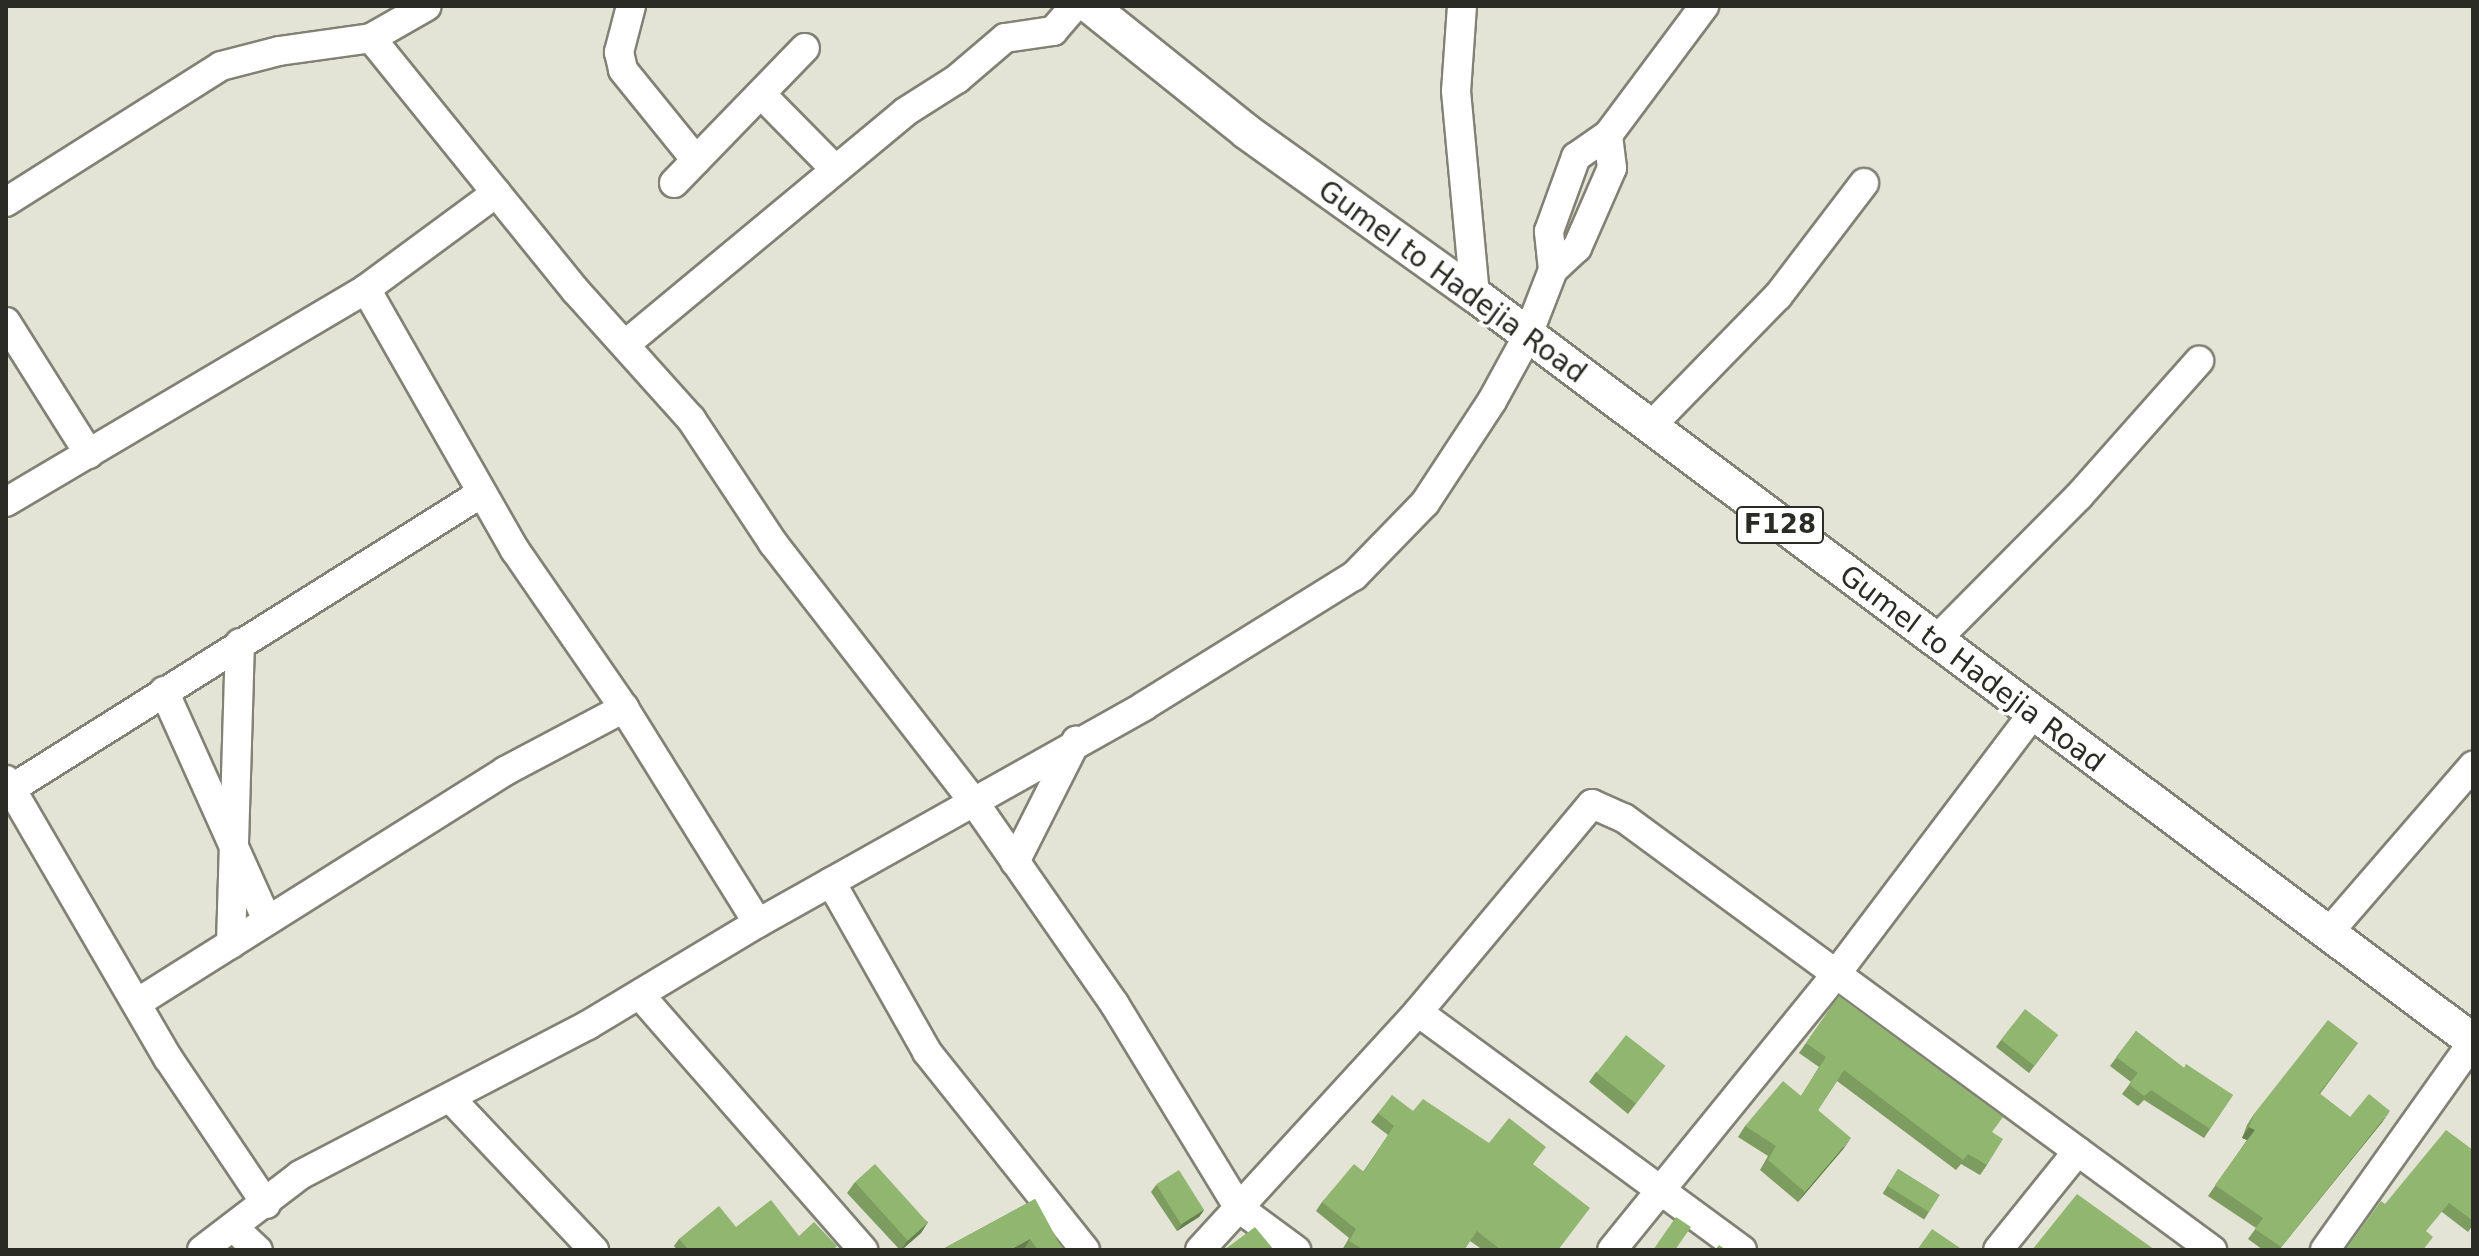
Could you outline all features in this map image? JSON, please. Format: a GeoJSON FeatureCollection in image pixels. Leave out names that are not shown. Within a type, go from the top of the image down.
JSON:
{"type":"FeatureCollection","features":[{"type":"Feature","properties":{"kind":"main road","name":"Gumel to Hadejia Road"},"geometry":{"type":"LineString","coordinates":[[1090,6],[1247,132],[1475,295],[2032,715],[2329,932],[2473,1042]]}},
{"type":"Feature","properties":{"kind":"street"},"geometry":{"type":"LineString","coordinates":[[6,202],[221,66],[371,38],[427,6]]}},
{"type":"Feature","properties":{"kind":"street"},"geometry":{"type":"LineString","coordinates":[[631,6],[619,52],[623,70],[696,160]]}},
{"type":"Feature","properties":{"kind":"street"},"geometry":{"type":"LineString","coordinates":[[627,343],[834,168],[1005,38],[1053,31],[1075,6]]}},
{"type":"Feature","properties":{"kind":"street"},"geometry":{"type":"LineString","coordinates":[[1462,6],[1456,91],[1475,295]]}},
{"type":"Feature","properties":{"kind":"street"},"geometry":{"type":"LineString","coordinates":[[1553,270],[1549,231],[1557,199],[1576,157],[1608,135],[1704,6]]}},
{"type":"Feature","properties":{"kind":"street"},"geometry":{"type":"LineString","coordinates":[[371,38],[576,291],[627,343],[691,419],[773,543],[974,802],[1115,1005],[1239,1208],[1296,1250]]}},
{"type":"Feature","properties":{"kind":"street"},"geometry":{"type":"LineString","coordinates":[[674,183],[805,48]]}},
{"type":"Feature","properties":{"kind":"street"},"geometry":{"type":"LineString","coordinates":[[761,94],[834,168]]}},
{"type":"Feature","properties":{"kind":"street"},"geometry":{"type":"LineString","coordinates":[[202,1250],[300,1175],[452,1100],[640,995],[758,923],[1076,741],[1144,706],[1354,576],[1425,503],[1484,415],[1527,337],[1553,270],[1577,248],[1612,168],[1608,135]]}},
{"type":"Feature","properties":{"kind":"street"},"geometry":{"type":"LineString","coordinates":[[1649,428],[1778,296],[1864,183]]}},
{"type":"Feature","properties":{"kind":"street"},"geometry":{"type":"LineString","coordinates":[[6,502],[366,289],[496,193]]}},
{"type":"Feature","properties":{"kind":"street"},"geometry":{"type":"LineString","coordinates":[[366,289],[480,494],[624,708],[758,923]]}},
{"type":"Feature","properties":{"kind":"street"},"geometry":{"type":"LineString","coordinates":[[6,322],[89,454]]}},
{"type":"Feature","properties":{"kind":"street"},"geometry":{"type":"LineString","coordinates":[[1935,641],[2079,496],[2199,361]]}},
{"type":"Feature","properties":{"kind":"street"},"geometry":{"type":"LineString","coordinates":[[266,1204],[205,1119],[8,784],[164,691],[480,494]]}},
{"type":"Feature","properties":{"kind":"street"},"geometry":{"type":"LineString","coordinates":[[231,944],[240,643]]}},
{"type":"Feature","properties":{"kind":"street"},"geometry":{"type":"LineString","coordinates":[[164,691],[267,920]]}},
{"type":"Feature","properties":{"kind":"street"},"geometry":{"type":"LineString","coordinates":[[137,1003],[505,771],[624,708]]}},
{"type":"Feature","properties":{"kind":"street"},"geometry":{"type":"LineString","coordinates":[[1612,1250],[1658,1188],[1836,974],[2032,715]]}},
{"type":"Feature","properties":{"kind":"street"},"geometry":{"type":"LineString","coordinates":[[1015,862],[1076,741]]}},
{"type":"Feature","properties":{"kind":"street"},"geometry":{"type":"LineString","coordinates":[[2329,932],[2473,766]]}},
{"type":"Feature","properties":{"kind":"street"},"geometry":{"type":"LineString","coordinates":[[1200,1250],[1418,1012],[1592,804],[1624,818],[2212,1250]]}},
{"type":"Feature","properties":{"kind":"street"},"geometry":{"type":"LineString","coordinates":[[831,882],[927,1052],[1090,1248]]}},
{"type":"Feature","properties":{"kind":"street"},"geometry":{"type":"LineString","coordinates":[[640,995],[863,1250]]}},
{"type":"Feature","properties":{"kind":"street"},"geometry":{"type":"LineString","coordinates":[[1418,1012],[1742,1250]]}},
{"type":"Feature","properties":{"kind":"street"},"geometry":{"type":"LineString","coordinates":[[2325,1250],[2473,1042]]}},
{"type":"Feature","properties":{"kind":"street"},"geometry":{"type":"LineString","coordinates":[[452,1100],[594,1250]]}},
{"type":"Feature","properties":{"kind":"street"},"geometry":{"type":"LineString","coordinates":[[1998,1250],[2078,1151]]}},
{"type":"Feature","properties":{"kind":"street"},"geometry":{"type":"LineString","coordinates":[[233,1227],[258,1250]]}},
{"type":"Feature","properties":{"kind":"building"},"geometry":{"type":"Polygon","coordinates":[[[1839,996],[2003,1117],[1992,1132],[2003,1139],[1987,1165],[1968,1154],[1963,1160],[1844,1070],[1818,1110],[1851,1138],[1805,1192],[1768,1160],[1776,1146],[1745,1126],[1783,1081],[1801,1096],[1826,1057],[1806,1043],[1839,996]]]}},
{"type":"Feature","properties":{"kind":"building"},"geometry":{"type":"Polygon","coordinates":[[[2025,1009],[2058,1035],[2034,1066],[2001,1040],[2025,1009]]]}},
{"type":"Feature","properties":{"kind":"building"},"geometry":{"type":"Polygon","coordinates":[[[2328,1020],[2358,1043],[2319,1093],[2350,1117],[2369,1094],[2390,1111],[2281,1247],[2255,1229],[2263,1218],[2215,1185],[2255,1130],[2249,1127],[2254,1114],[2328,1020]]]}},
{"type":"Feature","properties":{"kind":"building"},"geometry":{"type":"Polygon","coordinates":[[[2136,1031],[2184,1068],[2186,1064],[2233,1095],[2210,1129],[2151,1090],[2144,1096],[2129,1084],[2138,1073],[2116,1057],[2136,1031]]]}},
{"type":"Feature","properties":{"kind":"building"},"geometry":{"type":"Polygon","coordinates":[[[1626,1035],[1665,1066],[1636,1104],[1596,1073],[1626,1035]]]}},
{"type":"Feature","properties":{"kind":"building"},"geometry":{"type":"Polygon","coordinates":[[[1392,1095],[1413,1111],[1423,1099],[1489,1143],[1509,1118],[1546,1147],[1533,1164],[1590,1208],[1558,1250],[1501,1250],[1477,1231],[1464,1250],[1364,1250],[1349,1241],[1356,1229],[1322,1202],[1354,1164],[1364,1172],[1394,1126],[1378,1113],[1392,1095]]]}},
{"type":"Feature","properties":{"kind":"building"},"geometry":{"type":"Polygon","coordinates":[[[2446,1130],[2473,1150],[2473,1221],[2449,1203],[2426,1231],[2433,1237],[2423,1250],[2345,1250],[2381,1201],[2385,1204],[2446,1130]]]}},
{"type":"Feature","properties":{"kind":"building"},"geometry":{"type":"Polygon","coordinates":[[[875,1164],[928,1223],[908,1241],[855,1182],[875,1164]]]}},
{"type":"Feature","properties":{"kind":"building"},"geometry":{"type":"Polygon","coordinates":[[[1898,1169],[1940,1195],[1929,1212],[1887,1186],[1898,1169]]]}},
{"type":"Feature","properties":{"kind":"building"},"geometry":{"type":"Polygon","coordinates":[[[1179,1170],[1204,1210],[1181,1224],[1156,1184],[1179,1170]]]}},
{"type":"Feature","properties":{"kind":"building"},"geometry":{"type":"Polygon","coordinates":[[[2077,1194],[2155,1250],[2032,1250],[2077,1194]]]}},
{"type":"Feature","properties":{"kind":"building"},"geometry":{"type":"Polygon","coordinates":[[[1035,1199],[1065,1250],[1038,1250],[1030,1239],[1010,1250],[941,1250],[1035,1199]]]}},
{"type":"Feature","properties":{"kind":"building"},"geometry":{"type":"Polygon","coordinates":[[[771,1200],[799,1236],[814,1222],[837,1246],[833,1250],[689,1250],[679,1239],[719,1206],[736,1227],[771,1200]]]}},
{"type":"Feature","properties":{"kind":"building"},"geometry":{"type":"Polygon","coordinates":[[[1676,1217],[1691,1227],[1675,1250],[1653,1250],[1676,1217]]]}},
{"type":"Feature","properties":{"kind":"building"},"geometry":{"type":"Polygon","coordinates":[[[1255,1227],[1274,1250],[1224,1250],[1255,1227]]]}},
{"type":"Feature","properties":{"kind":"building"},"geometry":{"type":"Polygon","coordinates":[[[1932,1229],[1960,1248],[1959,1250],[1917,1250],[1932,1229]]]}}]}
